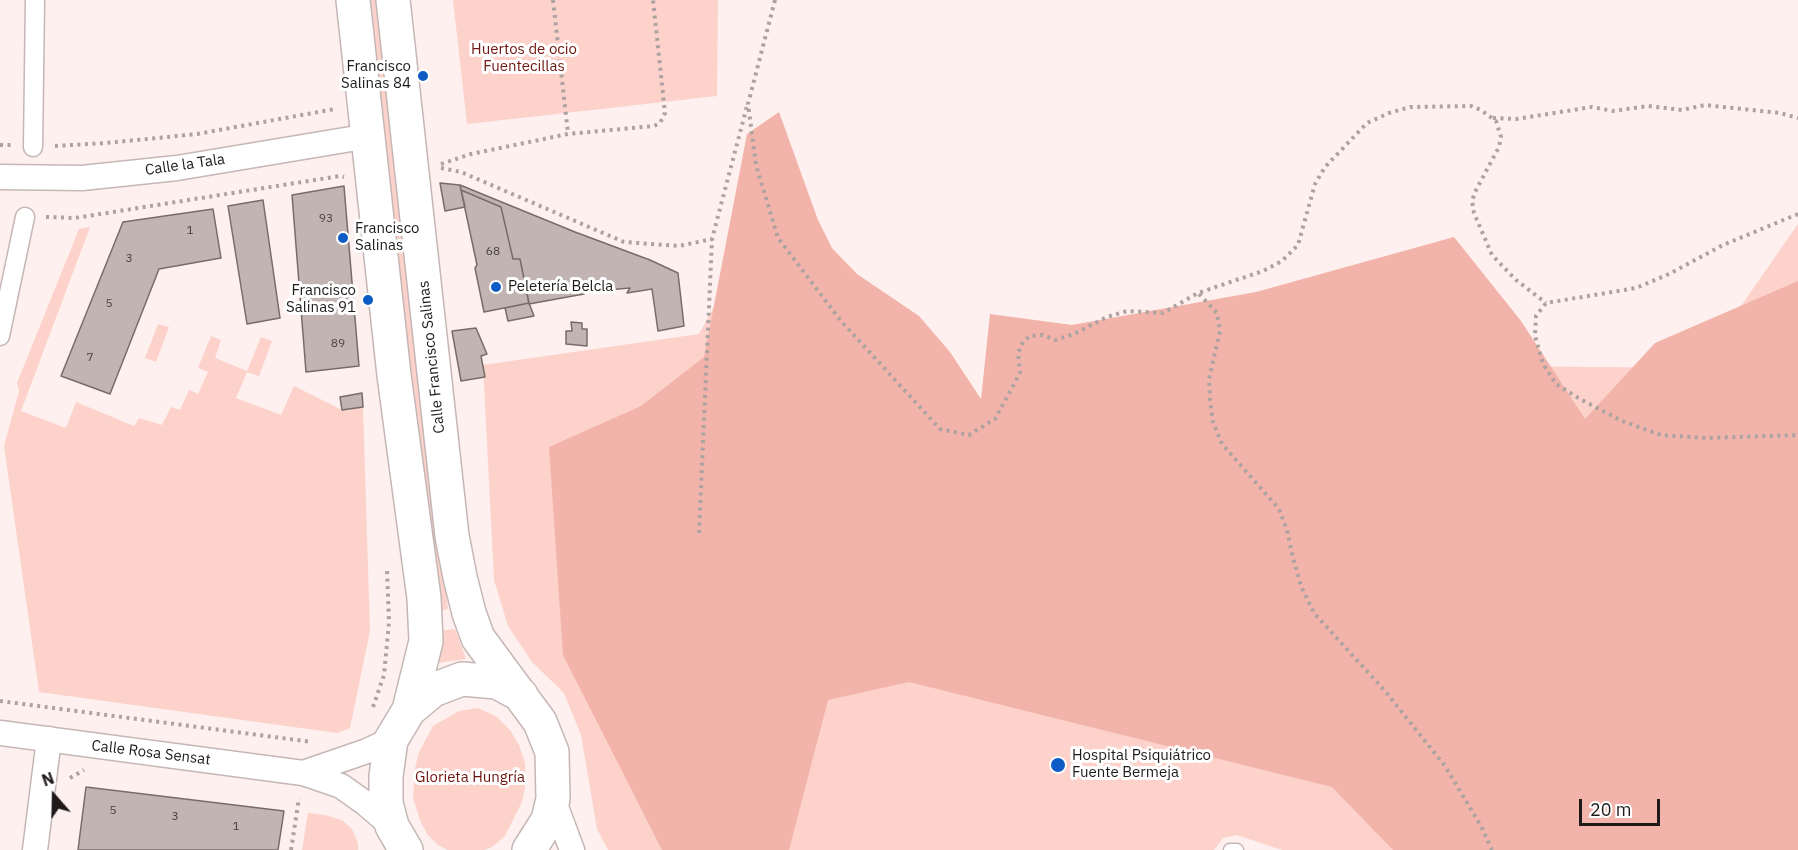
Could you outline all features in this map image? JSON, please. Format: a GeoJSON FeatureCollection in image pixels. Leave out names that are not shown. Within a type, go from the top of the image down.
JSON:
{"type":"FeatureCollection","features":[{"type":"Feature","properties":{"kind":"main road"},"geometry":{"type":"LineString","coordinates":[[353,0],[401,432],[424,597],[426,641],[409,710],[391,740],[386,776],[386,802],[401,843]]}},
{"type":"Feature","properties":{"kind":"main road","name":"Calle Francisco Salinas"},"geometry":{"type":"LineString","coordinates":[[393,0],[458,567],[469,613],[478,638],[490,657],[522,696]]}},
{"type":"Feature","properties":{"kind":"main road"},"geometry":{"type":"LineString","coordinates":[[409,710],[433,690],[462,679],[497,682],[522,696],[540,722],[552,752],[555,788],[548,820],[529,850]]}},
{"type":"Feature","properties":{"kind":"street"},"geometry":{"type":"LineString","coordinates":[[33,147],[35,0]]}},
{"type":"Feature","properties":{"kind":"street","name":"Calle la Tala"},"geometry":{"type":"LineString","coordinates":[[0,177],[82,178],[177,168],[369,136]]}},
{"type":"Feature","properties":{"kind":"street"},"geometry":{"type":"LineString","coordinates":[[0,336],[25,217]]}},
{"type":"Feature","properties":{"kind":"street","name":"Calle Rosa Sensat"},"geometry":{"type":"LineString","coordinates":[[0,733],[301,784],[341,786],[365,803],[401,843]]}},
{"type":"Feature","properties":{"kind":"street"},"geometry":{"type":"LineString","coordinates":[[35,850],[49,740]]}},
{"type":"Feature","properties":{"kind":"street","name":"Calle Rosa Sensat"},"geometry":{"type":"LineString","coordinates":[[301,784],[391,740]]}},
{"type":"Feature","properties":{"kind":"street"},"geometry":{"type":"LineString","coordinates":[[553,799],[572,850]]}},
{"type":"Feature","properties":{"kind":"lane"},"geometry":{"type":"LineString","coordinates":[[1230,850],[1237,850]]}},
{"type":"Feature","properties":{"kind":"path"},"geometry":{"type":"LineString","coordinates":[[553,0],[568,134]]}},
{"type":"Feature","properties":{"kind":"path"},"geometry":{"type":"LineString","coordinates":[[653,0],[665,113],[660,123],[654,126],[568,134],[471,154],[432,167],[461,172],[624,242],[679,246],[712,239]]}},
{"type":"Feature","properties":{"kind":"path"},"geometry":{"type":"LineString","coordinates":[[699,533],[712,239],[774,0]]}},
{"type":"Feature","properties":{"kind":"path"},"geometry":{"type":"LineString","coordinates":[[748,104],[756,165],[778,238],[841,321],[940,429],[969,435],[995,419],[1020,373],[1018,353],[1023,342],[1030,336],[1043,335],[1055,340],[1064,338],[1107,317],[1127,311],[1163,313],[1198,293],[1263,271],[1282,261],[1298,245],[1320,176],[1337,153],[1367,123],[1389,113],[1410,106],[1470,106],[1493,118],[1516,119],[1592,107],[1612,111],[1648,106],[1682,110],[1705,105],[1798,117]]}},
{"type":"Feature","properties":{"kind":"path"},"geometry":{"type":"LineString","coordinates":[[33,147],[197,134],[302,117],[339,108]]}},
{"type":"Feature","properties":{"kind":"path"},"geometry":{"type":"LineString","coordinates":[[1493,118],[1501,137],[1499,147],[1475,192],[1472,201],[1474,213],[1492,255],[1516,280],[1546,303]]}},
{"type":"Feature","properties":{"kind":"path"},"geometry":{"type":"LineString","coordinates":[[25,217],[75,218],[340,176],[346,178],[350,183]]}},
{"type":"Feature","properties":{"kind":"path"},"geometry":{"type":"LineString","coordinates":[[1798,214],[1723,245],[1669,274],[1636,288],[1546,303],[1536,316],[1535,336],[1543,364],[1556,384],[1611,416],[1661,435],[1706,438],[1798,435]]}},
{"type":"Feature","properties":{"kind":"path"},"geometry":{"type":"LineString","coordinates":[[1198,293],[1217,313],[1220,331],[1209,379],[1214,422],[1222,444],[1279,508],[1301,586],[1314,613],[1385,691],[1445,766],[1481,826],[1492,850]]}},
{"type":"Feature","properties":{"kind":"path"},"geometry":{"type":"LineString","coordinates":[[371,714],[384,675],[389,622],[387,565]]}},
{"type":"Feature","properties":{"kind":"path"},"geometry":{"type":"LineString","coordinates":[[0,701],[317,742]]}},
{"type":"Feature","properties":{"kind":"path"},"geometry":{"type":"LineString","coordinates":[[69,786],[69,778],[87,769],[93,770]]}},
{"type":"Feature","properties":{"kind":"path"},"geometry":{"type":"LineString","coordinates":[[291,850],[301,784]]}},
{"type":"Feature","properties":{"kind":"green space"},"geometry":{"type":"Polygon","coordinates":[[[369,0],[377,0],[423,417],[448,609],[440,611],[407,361],[369,0]]]}},
{"type":"Feature","properties":{"kind":"green space","name":"Huertos de ocio Fuentecillas"},"geometry":{"type":"Polygon","coordinates":[[[453,0],[718,0],[717,96],[467,124],[453,0]]]}},
{"type":"Feature","properties":{"kind":"green space"},"geometry":{"type":"Polygon","coordinates":[[[1798,224],[1798,850],[1282,850],[1237,835],[1223,838],[1214,850],[608,850],[597,829],[581,735],[564,693],[532,662],[508,626],[494,580],[483,365],[699,334],[747,246],[963,476],[1381,365],[1698,368],[1798,224]]]}},
{"type":"Feature","properties":{"kind":"green space"},"geometry":{"type":"Polygon","coordinates":[[[90,227],[21,411],[66,428],[76,402],[134,426],[139,418],[162,425],[171,407],[180,410],[189,390],[198,394],[208,372],[198,368],[211,336],[221,340],[215,358],[247,371],[261,337],[272,341],[259,376],[247,372],[236,398],[281,415],[294,386],[342,410],[363,407],[370,631],[350,728],[337,733],[39,692],[4,446],[19,391],[17,383],[79,229],[90,227]]]}},
{"type":"Feature","properties":{"kind":"green space"},"geometry":{"type":"Polygon","coordinates":[[[158,324],[169,327],[156,362],[145,358],[158,324]]]}},
{"type":"Feature","properties":{"kind":"green space"},"geometry":{"type":"Polygon","coordinates":[[[455,629],[466,659],[437,663],[438,631],[455,629]]]}},
{"type":"Feature","properties":{"kind":"green space","name":"Glorieta Hungría"},"geometry":{"type":"Polygon","coordinates":[[[478,708],[497,717],[510,730],[519,745],[525,763],[526,783],[522,802],[505,836],[492,847],[484,850],[448,850],[438,845],[427,834],[420,820],[413,798],[415,768],[419,752],[433,726],[459,711],[478,708]]]}},
{"type":"Feature","properties":{"kind":"green space"},"geometry":{"type":"Polygon","coordinates":[[[308,813],[342,820],[352,829],[358,843],[358,850],[302,850],[308,813]]]}},
{"type":"Feature","properties":{"kind":"shaded area"},"geometry":{"type":"Polygon","coordinates":[[[779,112],[818,220],[832,248],[857,274],[919,316],[950,352],[981,399],[990,314],[1072,325],[1256,292],[1454,237],[1521,321],[1585,419],[1655,343],[1798,281],[1798,850],[1393,850],[1332,787],[909,682],[828,700],[789,850],[662,850],[563,655],[549,447],[641,406],[704,357],[747,134],[779,112]]]}},
{"type":"Feature","properties":{"kind":"building"},"geometry":{"type":"Polygon","coordinates":[[[440,183],[460,185],[465,207],[445,211],[440,183]]]}},
{"type":"Feature","properties":{"kind":"building"},"geometry":{"type":"Polygon","coordinates":[[[460,185],[678,273],[684,326],[658,331],[652,289],[627,293],[630,288],[584,292],[584,294],[529,304],[520,259],[513,259],[501,207],[461,190],[460,185]]]}},
{"type":"Feature","properties":{"kind":"building"},"geometry":{"type":"Polygon","coordinates":[[[344,186],[359,366],[306,372],[292,195],[344,186]]]}},
{"type":"Feature","properties":{"kind":"building"},"geometry":{"type":"Polygon","coordinates":[[[461,190],[501,207],[513,259],[520,259],[529,303],[484,312],[475,268],[477,265],[461,190]]]}},
{"type":"Feature","properties":{"kind":"building"},"geometry":{"type":"Polygon","coordinates":[[[263,200],[280,318],[247,324],[228,206],[263,200]]]}},
{"type":"Feature","properties":{"kind":"building"},"geometry":{"type":"Polygon","coordinates":[[[213,209],[221,258],[159,269],[110,394],[61,376],[123,222],[213,209]]]}},
{"type":"Feature","properties":{"kind":"building"},"geometry":{"type":"Polygon","coordinates":[[[529,303],[534,316],[508,321],[505,308],[529,303]]]}},
{"type":"Feature","properties":{"kind":"building"},"geometry":{"type":"Polygon","coordinates":[[[571,322],[582,323],[582,329],[587,329],[587,346],[566,344],[566,331],[572,331],[571,322]]]}},
{"type":"Feature","properties":{"kind":"building"},"geometry":{"type":"Polygon","coordinates":[[[476,328],[487,354],[481,356],[485,377],[461,381],[452,331],[476,328]]]}},
{"type":"Feature","properties":{"kind":"building"},"geometry":{"type":"Polygon","coordinates":[[[362,393],[363,407],[342,410],[340,397],[362,393]]]}},
{"type":"Feature","properties":{"kind":"building"},"geometry":{"type":"Polygon","coordinates":[[[86,787],[284,811],[278,850],[78,850],[86,787]]]}},
{"type":"Feature","properties":{"kind":"place","name":"Francisco Salinas 84"},"geometry":{"type":"Point","coordinates":[423,76]}},
{"type":"Feature","properties":{"kind":"place","name":"Francisco Salinas"},"geometry":{"type":"Point","coordinates":[343,238]}},
{"type":"Feature","properties":{"kind":"place","name":"Peletería Belcla"},"geometry":{"type":"Point","coordinates":[496,287]}},
{"type":"Feature","properties":{"kind":"place","name":"Francisco Salinas 91"},"geometry":{"type":"Point","coordinates":[368,300]}},
{"type":"Feature","properties":{"kind":"place","name":"Hospital Psiquiátrico Fuente Bermeja"},"geometry":{"type":"Point","coordinates":[1058,765]}}]}
